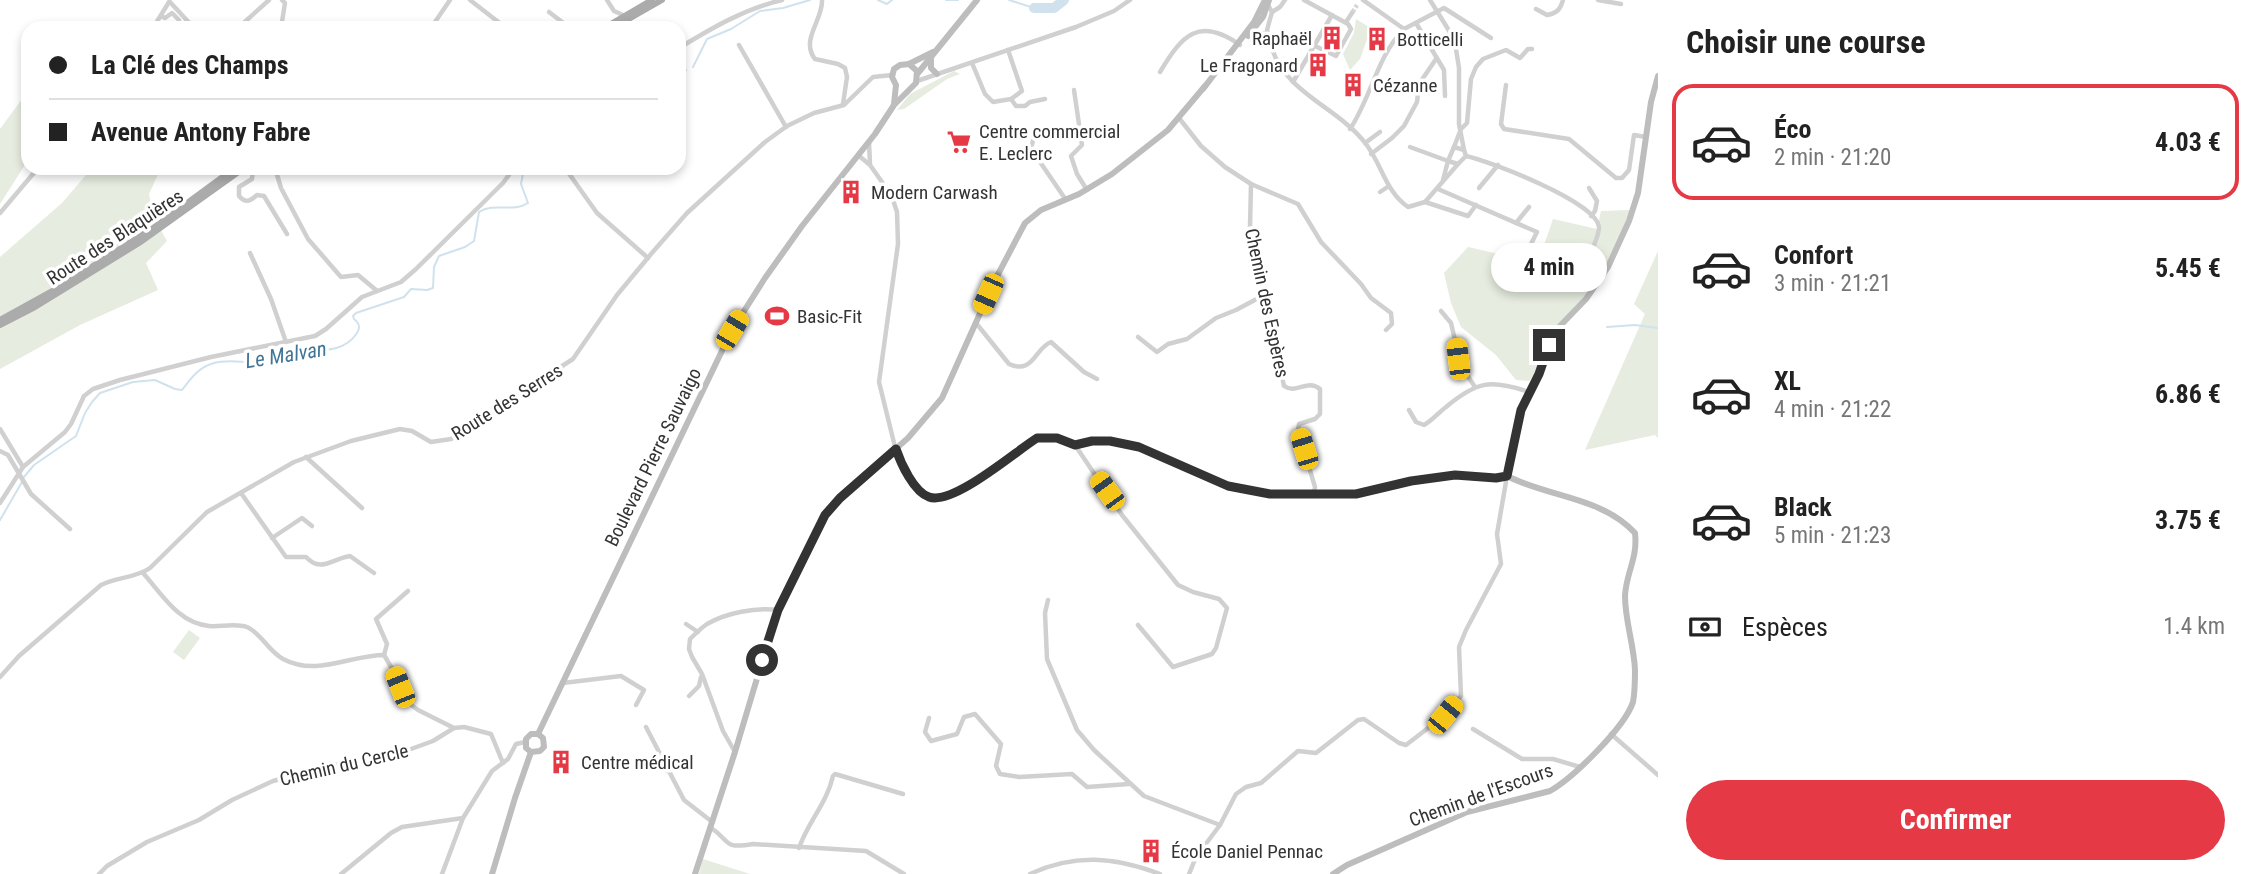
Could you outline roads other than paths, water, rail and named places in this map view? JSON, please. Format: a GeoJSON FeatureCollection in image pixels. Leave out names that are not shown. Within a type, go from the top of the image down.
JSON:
{"type":"FeatureCollection","features":[{"type":"Feature","properties":{"kind":"main road"},"geometry":{"type":"LineString","coordinates":[[618,21],[652,0]]}},
{"type":"Feature","properties":{"kind":"main road"},"geometry":{"type":"LineString","coordinates":[[621,21],[662,0]]}},
{"type":"Feature","properties":{"kind":"main road"},"geometry":{"type":"LineString","coordinates":[[933,55],[898,65],[892,75],[896,85],[908,89],[977,0]]}},
{"type":"Feature","properties":{"kind":"main road"},"geometry":{"type":"LineString","coordinates":[[1239,44],[1251,33],[1269,4]]}},
{"type":"Feature","properties":{"kind":"main road"},"geometry":{"type":"LineString","coordinates":[[695,874],[778,610],[819,526],[833,505],[923,423],[943,398],[1020,231],[1033,216],[1049,206],[1102,181],[1180,120],[1269,4]]}},
{"type":"Feature","properties":{"kind":"main road"},"geometry":{"type":"LineString","coordinates":[[933,55],[930,68],[937,74]]}},
{"type":"Feature","properties":{"kind":"main road"},"geometry":{"type":"LineString","coordinates":[[909,64],[917,77]]}},
{"type":"Feature","properties":{"kind":"main road"},"geometry":{"type":"LineString","coordinates":[[1511,478],[1521,410],[1529,392],[1560,326],[1586,299],[1608,267],[1626,228],[1638,194],[1658,76]]}},
{"type":"Feature","properties":{"kind":"main road","name":"Boulevard Pierre Sauvaigo"},"geometry":{"type":"LineString","coordinates":[[894,106],[896,85]]}},
{"type":"Feature","properties":{"kind":"main road","name":"Boulevard Pierre Sauvaigo"},"geometry":{"type":"LineString","coordinates":[[538,734],[732,330],[786,249],[908,89]]}},
{"type":"Feature","properties":{"kind":"main road","name":"Route des Blaquières"},"geometry":{"type":"LineString","coordinates":[[0,320],[64,285],[145,234],[225,175]]}},
{"type":"Feature","properties":{"kind":"main road","name":"Route des Blaquières"},"geometry":{"type":"LineString","coordinates":[[0,325],[110,262],[158,231],[234,175]]}},
{"type":"Feature","properties":{"kind":"main road","name":"Chemin de l'Escours"},"geometry":{"type":"LineString","coordinates":[[1333,874],[1348,864],[1467,813],[1550,790],[1581,767],[1611,734],[1632,704],[1635,668],[1625,594],[1637,549],[1635,533],[1614,514],[1552,491],[1527,486],[1511,478]]}},
{"type":"Feature","properties":{"kind":"main road"},"geometry":{"type":"LineString","coordinates":[[531,734],[538,734],[544,741],[544,747],[540,751],[531,752],[526,748],[525,742],[531,734]]}},
{"type":"Feature","properties":{"kind":"main road"},"geometry":{"type":"LineString","coordinates":[[492,874],[514,798],[531,752]]}},
{"type":"Feature","properties":{"kind":"street"},"geometry":{"type":"LineString","coordinates":[[246,21],[269,0]]}},
{"type":"Feature","properties":{"kind":"street"},"geometry":{"type":"LineString","coordinates":[[282,0],[285,4],[282,21]]}},
{"type":"Feature","properties":{"kind":"street"},"geometry":{"type":"LineString","coordinates":[[436,21],[450,0]]}},
{"type":"Feature","properties":{"kind":"street"},"geometry":{"type":"LineString","coordinates":[[470,0],[497,21]]}},
{"type":"Feature","properties":{"kind":"street"},"geometry":{"type":"LineString","coordinates":[[607,0],[614,11],[625,16]]}},
{"type":"Feature","properties":{"kind":"street"},"geometry":{"type":"LineString","coordinates":[[686,44],[737,15],[782,0]]}},
{"type":"Feature","properties":{"kind":"street"},"geometry":{"type":"LineString","coordinates":[[917,77],[972,63],[1076,27],[1114,11],[1130,0]]}},
{"type":"Feature","properties":{"kind":"street"},"geometry":{"type":"LineString","coordinates":[[1251,33],[1263,33],[1270,43],[1267,30],[1269,4],[1280,7],[1285,0]]}},
{"type":"Feature","properties":{"kind":"street"},"geometry":{"type":"LineString","coordinates":[[1304,0],[1350,26],[1337,55],[1315,46]]}},
{"type":"Feature","properties":{"kind":"street"},"geometry":{"type":"LineString","coordinates":[[1357,5],[1362,0],[1404,29]]}},
{"type":"Feature","properties":{"kind":"street"},"geometry":{"type":"LineString","coordinates":[[1430,0],[1456,49],[1459,68],[1459,124],[1465,153],[1442,181]]}},
{"type":"Feature","properties":{"kind":"street"},"geometry":{"type":"LineString","coordinates":[[1535,9],[1547,15],[1555,14],[1560,10],[1563,0]]}},
{"type":"Feature","properties":{"kind":"street"},"geometry":{"type":"LineString","coordinates":[[1598,0],[1621,4]]}},
{"type":"Feature","properties":{"kind":"street"},"geometry":{"type":"LineString","coordinates":[[158,21],[170,1],[188,21]]}},
{"type":"Feature","properties":{"kind":"street"},"geometry":{"type":"LineString","coordinates":[[822,2],[812,33],[811,54],[818,60],[844,67],[847,74],[843,106]]}},
{"type":"Feature","properties":{"kind":"street"},"geometry":{"type":"LineString","coordinates":[[1350,129],[1362,111],[1391,42],[1404,29],[1447,9],[1491,38]]}},
{"type":"Feature","properties":{"kind":"street"},"geometry":{"type":"LineString","coordinates":[[548,12],[562,21]]}},
{"type":"Feature","properties":{"kind":"street"},"geometry":{"type":"LineString","coordinates":[[161,16],[164,18],[172,13],[179,21]]}},
{"type":"Feature","properties":{"kind":"street"},"geometry":{"type":"LineString","coordinates":[[1346,22],[1352,13]]}},
{"type":"Feature","properties":{"kind":"street"},"geometry":{"type":"LineString","coordinates":[[1293,82],[1332,15]]}},
{"type":"Feature","properties":{"kind":"street"},"geometry":{"type":"LineString","coordinates":[[1416,23],[1444,70],[1445,96]]}},
{"type":"Feature","properties":{"kind":"street"},"geometry":{"type":"LineString","coordinates":[[1160,72],[1180,40],[1194,33],[1223,33],[1239,44]]}},
{"type":"Feature","properties":{"kind":"street"},"geometry":{"type":"LineString","coordinates":[[739,45],[786,127]]}},
{"type":"Feature","properties":{"kind":"street"},"geometry":{"type":"LineString","coordinates":[[1272,48],[1293,82],[1365,143],[1399,201],[1408,207],[1425,202],[1438,189],[1461,129],[1467,123],[1471,79],[1483,59],[1506,50],[1520,58],[1528,49],[1532,49]]}},
{"type":"Feature","properties":{"kind":"street"},"geometry":{"type":"LineString","coordinates":[[972,63],[985,94],[993,102],[1012,99],[1022,91],[1008,50]]}},
{"type":"Feature","properties":{"kind":"street"},"geometry":{"type":"LineString","coordinates":[[1371,154],[1405,126],[1417,102],[1419,84],[1436,60]]}},
{"type":"Feature","properties":{"kind":"street","name":"Route des Serres"},"geometry":{"type":"LineString","coordinates":[[0,677],[19,656],[101,585],[143,573],[207,512],[306,457],[381,432],[400,429],[412,431],[431,442],[451,439],[470,429],[535,382],[560,369],[573,359],[617,295],[648,258],[687,213],[724,178],[786,127],[814,113],[843,106],[873,77],[892,75]]}},
{"type":"Feature","properties":{"kind":"street"},"geometry":{"type":"LineString","coordinates":[[1506,85],[1501,124],[1504,130],[1569,139],[1616,178],[1622,178],[1629,170],[1634,135],[1646,137]]}},
{"type":"Feature","properties":{"kind":"street"},"geometry":{"type":"LineString","coordinates":[[1074,90],[1082,145],[1071,156],[1077,174],[1087,190]]}},
{"type":"Feature","properties":{"kind":"street"},"geometry":{"type":"LineString","coordinates":[[845,94],[848,97],[853,96]]}},
{"type":"Feature","properties":{"kind":"street"},"geometry":{"type":"LineString","coordinates":[[1012,99],[1016,106],[1025,106],[1030,102],[1045,99]]}},
{"type":"Feature","properties":{"kind":"street"},"geometry":{"type":"LineString","coordinates":[[1180,120],[1213,158],[1251,184],[1298,204],[1321,242],[1371,298],[1391,313],[1392,324],[1386,330]]}},
{"type":"Feature","properties":{"kind":"street"},"geometry":{"type":"LineString","coordinates":[[1365,143],[1380,132]]}},
{"type":"Feature","properties":{"kind":"street"},"geometry":{"type":"LineString","coordinates":[[1034,137],[1030,152],[1038,159],[1066,200]]}},
{"type":"Feature","properties":{"kind":"street"},"geometry":{"type":"LineString","coordinates":[[869,142],[870,165]]}},
{"type":"Feature","properties":{"kind":"street"},"geometry":{"type":"LineString","coordinates":[[1410,147],[1458,164]]}},
{"type":"Feature","properties":{"kind":"street"},"geometry":{"type":"LineString","coordinates":[[1454,147],[1549,187],[1591,216],[1599,227],[1590,259],[1608,267]]}},
{"type":"Feature","properties":{"kind":"street"},"geometry":{"type":"LineString","coordinates":[[858,155],[870,165],[893,200],[897,212],[898,244],[879,382],[896,449],[925,496],[942,498],[986,476],[1037,438],[1057,438],[1075,445],[1110,441],[1139,447],[1228,486],[1270,494],[1356,494],[1411,481],[1455,475],[1511,478],[1497,534],[1500,564],[1459,647],[1461,696],[1445,715],[1406,744],[1399,743],[1364,719],[1358,720],[1316,753],[1298,751],[1261,783],[1246,787],[1236,794],[1220,825],[1196,856],[1189,874]]}},
{"type":"Feature","properties":{"kind":"street"},"geometry":{"type":"LineString","coordinates":[[1479,188],[1498,166]]}},
{"type":"Feature","properties":{"kind":"street"},"geometry":{"type":"LineString","coordinates":[[0,213],[32,175]]}},
{"type":"Feature","properties":{"kind":"street"},"geometry":{"type":"LineString","coordinates":[[208,194],[230,175]]}},
{"type":"Feature","properties":{"kind":"street"},"geometry":{"type":"LineString","coordinates":[[230,178],[238,175]]}},
{"type":"Feature","properties":{"kind":"street"},"geometry":{"type":"LineString","coordinates":[[252,175],[239,187],[239,196],[245,201],[257,195],[264,196],[287,234]]}},
{"type":"Feature","properties":{"kind":"street"},"geometry":{"type":"LineString","coordinates":[[277,175],[281,188],[308,239],[341,277],[358,275],[376,290]]}},
{"type":"Feature","properties":{"kind":"street"},"geometry":{"type":"LineString","coordinates":[[0,503],[21,478],[23,467],[65,432],[84,396],[93,389],[211,357],[272,348],[315,336],[362,297],[401,282],[509,175]]}},
{"type":"Feature","properties":{"kind":"street"},"geometry":{"type":"LineString","coordinates":[[571,175],[597,213],[648,258]]}},
{"type":"Feature","properties":{"kind":"street","name":"Chemin des Espères"},"geometry":{"type":"LineString","coordinates":[[1251,184],[1250,227],[1284,386],[1296,390],[1305,385],[1315,385],[1320,389],[1320,414],[1315,419],[1299,424],[1298,430],[1315,487],[1314,495]]}},
{"type":"Feature","properties":{"kind":"street"},"geometry":{"type":"LineString","coordinates":[[1380,192],[1389,186]]}},
{"type":"Feature","properties":{"kind":"street"},"geometry":{"type":"LineString","coordinates":[[1588,188],[1597,201],[1591,216]]}},
{"type":"Feature","properties":{"kind":"street"},"geometry":{"type":"LineString","coordinates":[[1438,189],[1537,232],[1527,252]]}},
{"type":"Feature","properties":{"kind":"street"},"geometry":{"type":"LineString","coordinates":[[1425,202],[1468,216],[1476,205]]}},
{"type":"Feature","properties":{"kind":"street"},"geometry":{"type":"LineString","coordinates":[[1516,223],[1529,206]]}},
{"type":"Feature","properties":{"kind":"street"},"geometry":{"type":"LineString","coordinates":[[250,253],[271,299],[286,342]]}},
{"type":"Feature","properties":{"kind":"street"},"geometry":{"type":"LineString","coordinates":[[1138,338],[1157,352],[1168,344],[1187,339],[1216,318],[1266,294]]}},
{"type":"Feature","properties":{"kind":"street"},"geometry":{"type":"LineString","coordinates":[[1441,311],[1451,323],[1461,366],[1475,387]]}},
{"type":"Feature","properties":{"kind":"street"},"geometry":{"type":"LineString","coordinates":[[976,323],[1009,364],[1015,367],[1035,360],[1044,345],[1051,342],[1084,372],[1097,379]]}},
{"type":"Feature","properties":{"kind":"street"},"geometry":{"type":"LineString","coordinates":[[272,348],[278,357]]}},
{"type":"Feature","properties":{"kind":"street"},"geometry":{"type":"LineString","coordinates":[[1409,410],[1416,422],[1424,425],[1454,400],[1475,387],[1503,383],[1529,392]]}},
{"type":"Feature","properties":{"kind":"street"},"geometry":{"type":"LineString","coordinates":[[0,429],[23,467]]}},
{"type":"Feature","properties":{"kind":"street"},"geometry":{"type":"LineString","coordinates":[[1075,445],[1122,515],[1178,585],[1219,599],[1227,608],[1212,654],[1173,667],[1138,625]]}},
{"type":"Feature","properties":{"kind":"street"},"geometry":{"type":"LineString","coordinates":[[0,451],[8,455],[31,494],[70,529]]}},
{"type":"Feature","properties":{"kind":"street"},"geometry":{"type":"LineString","coordinates":[[306,457],[362,508]]}},
{"type":"Feature","properties":{"kind":"street"},"geometry":{"type":"LineString","coordinates":[[241,493],[286,557],[306,557],[312,564],[320,565],[350,556],[374,573]]}},
{"type":"Feature","properties":{"kind":"street"},"geometry":{"type":"LineString","coordinates":[[272,538],[302,518],[312,526]]}},
{"type":"Feature","properties":{"kind":"street"},"geometry":{"type":"LineString","coordinates":[[143,573],[173,609],[189,621],[205,626],[247,628],[285,661],[331,666],[366,655],[384,655]]}},
{"type":"Feature","properties":{"kind":"street"},"geometry":{"type":"LineString","coordinates":[[408,591],[376,619],[387,644],[384,655],[406,701],[454,728],[464,727],[491,734],[503,763]]}},
{"type":"Feature","properties":{"kind":"street"},"geometry":{"type":"LineString","coordinates":[[1048,600],[1045,613],[1047,659],[1077,730],[1094,750],[1144,796],[1220,825]]}},
{"type":"Feature","properties":{"kind":"street"},"geometry":{"type":"LineString","coordinates":[[735,752],[723,731],[702,674],[689,649],[690,639],[708,624],[743,612],[778,610]]}},
{"type":"Feature","properties":{"kind":"street"},"geometry":{"type":"LineString","coordinates":[[686,624],[698,632]]}},
{"type":"Feature","properties":{"kind":"street"},"geometry":{"type":"LineString","coordinates":[[689,696],[699,687],[702,674]]}},
{"type":"Feature","properties":{"kind":"street"},"geometry":{"type":"LineString","coordinates":[[562,683],[621,676],[644,690],[636,705]]}},
{"type":"Feature","properties":{"kind":"street"},"geometry":{"type":"LineString","coordinates":[[929,718],[925,732],[931,741],[957,734],[964,718],[975,714],[1001,744],[996,766],[1000,774],[1019,777],[1072,774],[1087,787],[1130,784]]}},
{"type":"Feature","properties":{"kind":"street"},"geometry":{"type":"LineString","coordinates":[[646,727],[676,788],[689,806],[729,845],[866,851],[904,874]]}},
{"type":"Feature","properties":{"kind":"street","name":"Chemin du Cercle"},"geometry":{"type":"LineString","coordinates":[[99,874],[107,866],[147,842],[199,820],[232,800],[273,781],[335,765],[405,753],[454,728]]}},
{"type":"Feature","properties":{"kind":"street"},"geometry":{"type":"LineString","coordinates":[[1473,729],[1522,759],[1553,759],[1581,767]]}},
{"type":"Feature","properties":{"kind":"street"},"geometry":{"type":"LineString","coordinates":[[1611,734],[1658,775]]}},
{"type":"Feature","properties":{"kind":"street"},"geometry":{"type":"LineString","coordinates":[[442,874],[463,818],[492,771],[503,763],[516,744],[525,742]]}},
{"type":"Feature","properties":{"kind":"street"},"geometry":{"type":"LineString","coordinates":[[652,768],[659,767],[668,771]]}},
{"type":"Feature","properties":{"kind":"street"},"geometry":{"type":"LineString","coordinates":[[799,848],[829,793],[835,774],[903,794]]}},
{"type":"Feature","properties":{"kind":"street"},"geometry":{"type":"LineString","coordinates":[[341,874],[402,827],[463,818]]}},
{"type":"Feature","properties":{"kind":"street"},"geometry":{"type":"LineString","coordinates":[[1030,874],[1048,865],[1111,859],[1160,874]]}},
{"type":"Feature","properties":{"kind":"waterway","name":"Le Malvan"},"geometry":{"type":"LineString","coordinates":[[693,67],[707,39],[731,29],[760,11],[810,0]]}},
{"type":"Feature","properties":{"kind":"waterway","name":"Le Malvan"},"geometry":{"type":"LineString","coordinates":[[878,0],[887,4],[892,0]]}},
{"type":"Feature","properties":{"kind":"waterway","name":"Le Malvan"},"geometry":{"type":"LineString","coordinates":[[946,0],[958,0]]}},
{"type":"Feature","properties":{"kind":"waterway","name":"Le Malvan"},"geometry":{"type":"LineString","coordinates":[[1009,0],[1034,8]]}},
{"type":"Feature","properties":{"kind":"waterway","name":"Le Malvan"},"geometry":{"type":"LineString","coordinates":[[1034,8],[1054,8],[1064,0]]}},
{"type":"Feature","properties":{"kind":"waterway","name":"Le Malvan"},"geometry":{"type":"LineString","coordinates":[[24,477],[34,465],[76,436],[85,413],[100,393],[133,382],[155,380],[182,390],[200,370],[214,363],[257,362],[279,353],[342,346],[350,341],[359,329],[353,316],[356,313],[404,297],[411,289],[433,288],[434,267],[439,256],[474,241],[479,212],[528,203],[521,184],[523,175]]}},
{"type":"Feature","properties":{"kind":"waterway"},"geometry":{"type":"LineString","coordinates":[[1607,327],[1635,325],[1658,328]]}},
{"type":"Feature","properties":{"kind":"waterway","name":"Le Malvan"},"geometry":{"type":"LineString","coordinates":[[0,520],[22,482]]}},
{"type":"Feature","properties":{"kind":"tunnel"},"geometry":{"type":"LineString","coordinates":[[1352,13],[1357,5]]}},
{"type":"Feature","properties":{"kind":"place","name":"Raphaël"},"geometry":{"type":"Point","coordinates":[1332,38]}},
{"type":"Feature","properties":{"kind":"place","name":"Botticelli"},"geometry":{"type":"Point","coordinates":[1377,39]}},
{"type":"Feature","properties":{"kind":"place","name":"Le Fragonard"},"geometry":{"type":"Point","coordinates":[1318,65]}},
{"type":"Feature","properties":{"kind":"place","name":"Cézanne"},"geometry":{"type":"Point","coordinates":[1353,85]}},
{"type":"Feature","properties":{"kind":"place","name":"Centre commercial E. Leclerc"},"geometry":{"type":"Point","coordinates":[959,142]}},
{"type":"Feature","properties":{"kind":"place","name":"Modern Carwash"},"geometry":{"type":"Point","coordinates":[851,192]}},
{"type":"Feature","properties":{"kind":"place","name":"Basic-Fit"},"geometry":{"type":"Point","coordinates":[777,316]}},
{"type":"Feature","properties":{"kind":"place","name":"Centre médical"},"geometry":{"type":"Point","coordinates":[561,762]}},
{"type":"Feature","properties":{"kind":"place","name":"École Daniel Pennac"},"geometry":{"type":"Point","coordinates":[1151,851]}}]}
